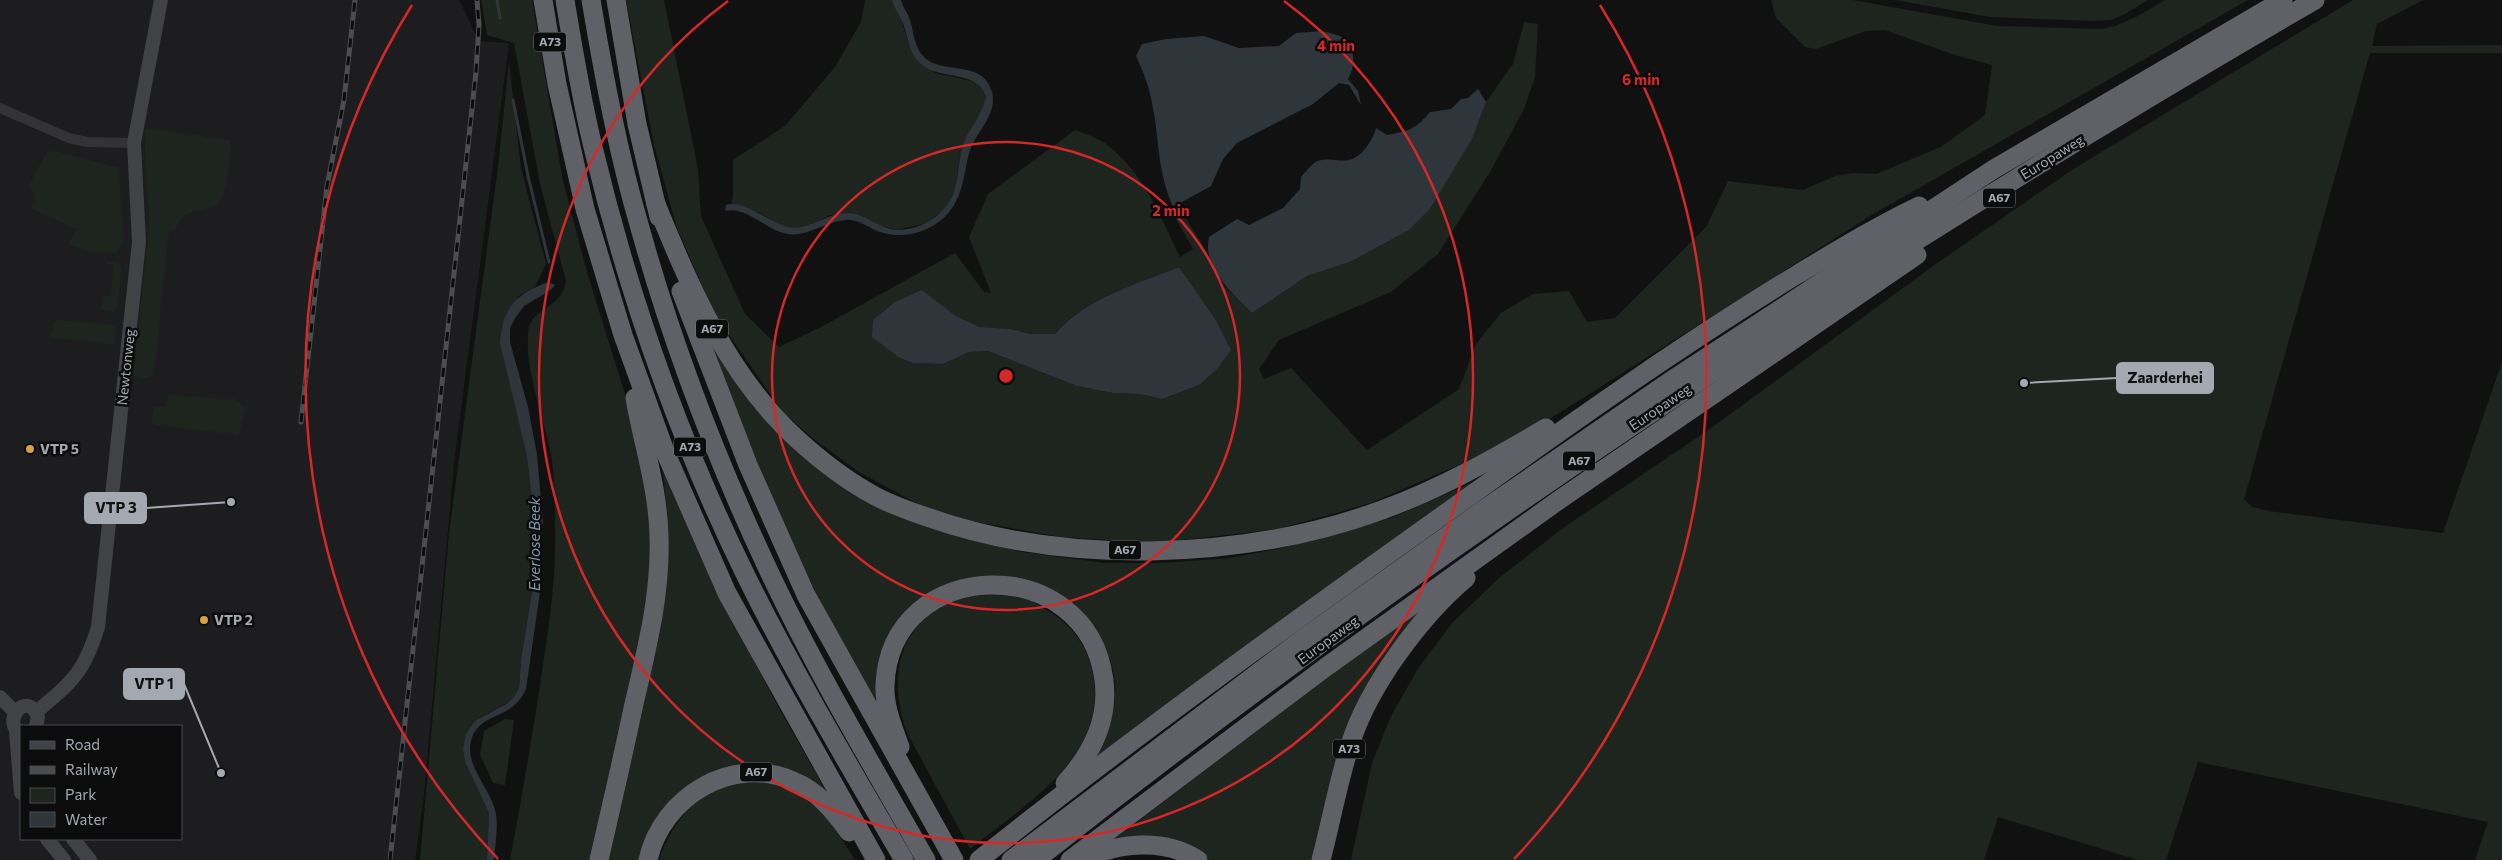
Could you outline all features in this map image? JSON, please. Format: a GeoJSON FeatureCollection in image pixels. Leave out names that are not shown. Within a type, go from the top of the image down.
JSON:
{"type":"FeatureCollection","features":[{"type":"Feature","properties":{"kind":"highway","name":"A73"},"geometry":{"type":"LineString","coordinates":[[543,0],[557,84],[585,209],[624,335],[666,454],[727,593],[876,860]]}},
{"type":"Feature","properties":{"kind":"highway","name":"A73"},"geometry":{"type":"LineString","coordinates":[[565,0],[593,146],[617,240],[683,430],[747,578],[806,692],[904,860]]}},
{"type":"Feature","properties":{"kind":"highway","name":"A73"},"geometry":{"type":"LineString","coordinates":[[591,0],[609,99],[637,220],[672,332],[708,429],[766,566],[798,630],[926,860]]}},
{"type":"Feature","properties":{"kind":"highway"},"geometry":{"type":"LineString","coordinates":[[616,0],[637,124],[656,204],[674,272],[695,330],[784,550],[838,656],[950,854]]}},
{"type":"Feature","properties":{"kind":"highway","name":"Europaweg"},"geometry":{"type":"LineString","coordinates":[[1011,860],[1300,641],[1475,515],[1677,377],[1994,169],[2283,0]]}},
{"type":"Feature","properties":{"kind":"highway","name":"Europaweg"},"geometry":{"type":"LineString","coordinates":[[1036,860],[1307,654],[1600,447],[1810,307],[2147,97],[2315,0]]}},
{"type":"Feature","properties":{"kind":"highway","name":"A67"},"geometry":{"type":"LineString","coordinates":[[1070,860],[1326,667],[1559,500],[2147,97]]}},
{"type":"Feature","properties":{"kind":"highway","name":"A67"},"geometry":{"type":"LineString","coordinates":[[979,860],[1039,812],[1285,628],[1644,371],[1715,324],[1881,224],[1994,169]]}},
{"type":"Feature","properties":{"kind":"highway","name":"A67"},"geometry":{"type":"LineString","coordinates":[[656,204],[692,292],[708,321],[748,383],[795,437],[829,466],[876,496],[957,528],[1018,542],[1127,551],[1203,548],[1251,542],[1335,524],[1381,511],[1470,473],[1644,371]]}},
{"type":"Feature","properties":{"kind":"highway","name":"A73"},"geometry":{"type":"LineString","coordinates":[[599,860],[651,633],[658,585],[659,535],[656,501],[624,335]]}},
{"type":"Feature","properties":{"kind":"highway","name":"A73"},"geometry":{"type":"LineString","coordinates":[[1321,860],[1350,744],[1378,683],[1416,632],[1458,584],[1559,500]]}},
{"type":"Feature","properties":{"kind":"highway"},"geometry":{"type":"LineString","coordinates":[[914,789],[886,703],[886,675],[893,649],[908,624],[917,614],[940,598],[967,587],[1007,584],[1041,594],[1069,613],[1088,636],[1103,673],[1104,709],[1096,738],[1076,772],[1039,812]]}},
{"type":"Feature","properties":{"kind":"highway","name":"A67"},"geometry":{"type":"LineString","coordinates":[[648,860],[652,844],[666,818],[688,796],[723,777],[752,772],[782,776],[813,792],[832,809],[870,860]]}},
{"type":"Feature","properties":{"kind":"highway"},"geometry":{"type":"LineString","coordinates":[[1084,860],[1107,850],[1151,845],[1168,847],[1198,860]]}},
{"type":"Feature","properties":{"kind":"street","name":"Newtonweg"},"geometry":{"type":"LineString","coordinates":[[36,712],[71,683],[90,654],[98,627],[139,242],[134,143],[161,0]]}},
{"type":"Feature","properties":{"kind":"street"},"geometry":{"type":"LineString","coordinates":[[0,108],[69,138],[86,142],[134,143]]}},
{"type":"Feature","properties":{"kind":"street"},"geometry":{"type":"LineString","coordinates":[[0,697],[14,710]]}},
{"type":"Feature","properties":{"kind":"street"},"geometry":{"type":"LineString","coordinates":[[14,710],[25,706],[36,712],[38,720],[36,725]]}},
{"type":"Feature","properties":{"kind":"street"},"geometry":{"type":"LineString","coordinates":[[14,710],[10,721],[18,732],[20,773]]}},
{"type":"Feature","properties":{"kind":"street"},"geometry":{"type":"LineString","coordinates":[[48,840],[63,859],[77,843],[90,860]]}},
{"type":"Feature","properties":{"kind":"shaded area"},"geometry":{"type":"Polygon","coordinates":[[[0,0],[459,0],[479,41],[509,43],[454,463],[424,795],[415,860],[0,860],[0,0]]]}},
{"type":"Feature","properties":{"kind":"green space"},"geometry":{"type":"Polygon","coordinates":[[[481,0],[532,0],[563,181],[587,272],[629,407],[651,515],[649,598],[592,860],[510,860],[543,665],[555,564],[553,472],[548,440],[529,364],[528,333],[534,318],[559,298],[566,281],[540,184],[514,43],[487,35],[481,0]]]}},
{"type":"Feature","properties":{"kind":"green space"},"geometry":{"type":"Polygon","coordinates":[[[626,0],[664,0],[698,169],[701,216],[745,314],[779,347],[823,326],[955,253],[984,292],[991,293],[969,237],[988,194],[1075,130],[1106,144],[1131,168],[1150,196],[1180,257],[1193,249],[1172,212],[1173,207],[1177,205],[1206,250],[1223,285],[1252,313],[1307,276],[1352,261],[1409,230],[1430,209],[1472,139],[1486,102],[1513,64],[1524,22],[1538,24],[1535,77],[1524,109],[1490,172],[1438,254],[1391,292],[1279,340],[1259,369],[1264,379],[1291,368],[1367,450],[1459,389],[1476,344],[1501,313],[1533,294],[1569,291],[1587,322],[1615,318],[1706,227],[1728,181],[1803,190],[1835,176],[1854,173],[1876,174],[1941,147],[1985,115],[1992,65],[1955,55],[1885,30],[1866,31],[1816,49],[1805,47],[1776,18],[1771,0],[1853,0],[1997,26],[2101,29],[2115,26],[2138,16],[2165,0],[2248,0],[1875,213],[1564,410],[1505,445],[1371,503],[1322,517],[1273,530],[1154,543],[1061,537],[971,521],[920,505],[859,472],[811,437],[782,411],[715,315],[677,228],[654,145],[626,0]],[[1179,267],[1129,286],[1096,301],[1067,321],[1055,334],[1030,334],[1011,329],[981,327],[956,316],[922,290],[900,358],[913,363],[943,364],[969,352],[988,351],[1077,386],[1113,393],[1140,394],[1162,399],[1199,385],[1188,281],[1179,267]]]}},
{"type":"Feature","properties":{"kind":"green space"},"geometry":{"type":"Polygon","coordinates":[[[865,0],[892,0],[901,19],[909,45],[935,73],[976,82],[985,91],[985,105],[971,128],[960,156],[955,190],[950,201],[943,211],[927,223],[897,230],[881,226],[863,216],[830,215],[810,226],[796,228],[782,226],[760,213],[731,203],[733,197],[733,160],[785,126],[835,67],[861,22],[865,0]]]}},
{"type":"Feature","properties":{"kind":"green space"},"geometry":{"type":"Polygon","coordinates":[[[1895,0],[2148,0],[2111,20],[2092,21],[1990,17],[1895,0]]]}},
{"type":"Feature","properties":{"kind":"green space"},"geometry":{"type":"Polygon","coordinates":[[[2353,0],[2423,0],[2377,24],[2372,46],[2502,45],[2502,53],[2370,53],[2244,499],[2252,507],[2269,511],[2443,533],[2502,362],[2502,860],[2475,860],[2488,822],[2198,762],[2166,860],[2138,860],[1998,817],[1984,860],[1351,860],[1372,763],[1391,716],[1419,667],[1452,623],[1499,578],[1563,528],[1707,431],[1940,261],[2075,168],[2353,0]]]}},
{"type":"Feature","properties":{"kind":"green space"},"geometry":{"type":"Polygon","coordinates":[[[509,62],[521,168],[546,264],[535,287],[519,296],[501,327],[527,456],[534,521],[529,559],[533,585],[521,660],[519,688],[514,697],[505,704],[475,721],[466,764],[489,813],[487,860],[420,860],[449,533],[498,167],[509,62]]]}},
{"type":"Feature","properties":{"kind":"green space"},"geometry":{"type":"Polygon","coordinates":[[[146,128],[230,140],[231,143],[228,175],[221,199],[211,207],[194,211],[185,216],[174,231],[169,232],[154,375],[144,379],[133,376],[149,229],[145,154],[146,128]]]}},
{"type":"Feature","properties":{"kind":"green space"},"geometry":{"type":"Polygon","coordinates":[[[49,149],[119,168],[124,241],[117,253],[89,252],[69,244],[76,229],[30,208],[35,202],[34,193],[28,186],[49,149]]]}},
{"type":"Feature","properties":{"kind":"green space"},"geometry":{"type":"Polygon","coordinates":[[[107,261],[119,263],[122,268],[117,310],[114,312],[101,310],[103,296],[110,297],[114,265],[106,264],[107,261]]]}},
{"type":"Feature","properties":{"kind":"green space"},"geometry":{"type":"Polygon","coordinates":[[[59,320],[112,325],[116,329],[114,344],[49,338],[54,322],[59,320]]]}},
{"type":"Feature","properties":{"kind":"green space"},"geometry":{"type":"Polygon","coordinates":[[[701,322],[796,443],[969,537],[1016,551],[1104,563],[1164,563],[1229,558],[1282,548],[1391,518],[1480,479],[1092,763],[1103,744],[1114,705],[1115,686],[1106,649],[1096,631],[1072,604],[1048,588],[1035,583],[919,608],[878,706],[821,603],[776,510],[701,322]]]}},
{"type":"Feature","properties":{"kind":"green space"},"geometry":{"type":"Polygon","coordinates":[[[168,395],[235,399],[245,408],[239,435],[156,425],[151,422],[154,407],[165,407],[168,395]]]}},
{"type":"Feature","properties":{"kind":"green space"},"geometry":{"type":"Polygon","coordinates":[[[662,462],[712,579],[776,703],[834,805],[807,783],[712,776],[643,860],[609,860],[661,628],[668,551],[668,522],[662,462]]]}},
{"type":"Feature","properties":{"kind":"green space"},"geometry":{"type":"Polygon","coordinates":[[[985,592],[1026,598],[1062,621],[1077,637],[1087,655],[1093,675],[1095,696],[1092,718],[1085,738],[1073,758],[1038,795],[970,849],[908,735],[898,695],[898,675],[909,639],[920,624],[935,611],[955,600],[985,592]]]}},
{"type":"Feature","properties":{"kind":"green space"},"geometry":{"type":"Polygon","coordinates":[[[1435,596],[1397,642],[1317,860],[1210,860],[1205,856],[1100,850],[1435,596]]]}},
{"type":"Feature","properties":{"kind":"green space"},"geometry":{"type":"Polygon","coordinates":[[[505,719],[514,720],[505,785],[493,783],[480,755],[484,731],[505,719]]]}},
{"type":"Feature","properties":{"kind":"green space"},"geometry":{"type":"Polygon","coordinates":[[[762,780],[795,791],[814,804],[830,821],[855,860],[659,860],[675,826],[691,806],[701,798],[723,786],[762,780]]]}},
{"type":"Feature","properties":{"kind":"water"},"geometry":{"type":"Polygon","coordinates":[[[892,0],[901,0],[910,20],[916,45],[925,58],[942,66],[972,71],[980,75],[987,82],[992,92],[992,108],[989,116],[972,145],[960,192],[945,217],[926,229],[903,235],[891,235],[880,232],[850,220],[837,221],[805,233],[789,234],[780,232],[739,211],[725,211],[726,205],[739,205],[747,207],[782,225],[791,227],[807,226],[831,216],[847,213],[897,230],[916,227],[925,223],[934,218],[947,205],[955,188],[964,143],[982,109],[986,96],[974,82],[966,78],[937,72],[916,59],[892,0]]]}},
{"type":"Feature","properties":{"kind":"water"},"geometry":{"type":"Polygon","coordinates":[[[1322,31],[1343,38],[1349,43],[1353,53],[1353,64],[1348,79],[1358,91],[1361,105],[1349,85],[1339,83],[1313,104],[1237,143],[1223,159],[1211,186],[1173,207],[1161,169],[1150,94],[1136,56],[1142,44],[1166,39],[1204,36],[1239,48],[1279,46],[1296,33],[1322,31]]]}},
{"type":"Feature","properties":{"kind":"water"},"geometry":{"type":"Polygon","coordinates":[[[1478,89],[1486,102],[1472,139],[1430,209],[1409,230],[1352,261],[1307,276],[1252,313],[1220,279],[1210,259],[1209,237],[1237,219],[1249,225],[1283,208],[1300,189],[1301,177],[1313,164],[1322,160],[1349,160],[1354,158],[1366,147],[1376,128],[1387,135],[1407,130],[1416,126],[1430,112],[1451,109],[1461,99],[1468,98],[1478,89]]]}},
{"type":"Feature","properties":{"kind":"water"},"geometry":{"type":"Polygon","coordinates":[[[1179,267],[1215,319],[1231,350],[1216,370],[1199,385],[1162,399],[1140,394],[1113,393],[1077,386],[988,351],[969,352],[943,364],[913,363],[900,358],[872,337],[873,320],[895,302],[922,290],[956,316],[980,327],[1011,329],[1030,334],[1055,334],[1067,321],[1096,301],[1179,267]]]}},
{"type":"Feature","properties":{"kind":"water","name":"Everlose Beek"},"geometry":{"type":"Polygon","coordinates":[[[548,282],[555,285],[551,290],[524,306],[510,328],[510,342],[528,407],[537,455],[543,522],[539,558],[541,585],[526,689],[513,706],[484,722],[478,728],[473,735],[470,745],[473,764],[492,801],[497,821],[494,860],[487,860],[489,813],[466,764],[463,749],[466,734],[475,721],[506,704],[514,697],[519,688],[521,660],[533,585],[529,559],[534,521],[527,456],[500,343],[501,331],[508,311],[519,297],[548,282]]]}},
{"type":"Feature","properties":{"kind":"waterway"},"geometry":{"type":"LineString","coordinates":[[497,0],[500,18]]}},
{"type":"Feature","properties":{"kind":"waterway"},"geometry":{"type":"LineString","coordinates":[[513,100],[528,176],[549,262]]}},
{"type":"Feature","properties":{"kind":"railway"},"geometry":{"type":"LineString","coordinates":[[301,422],[327,186],[344,100],[355,0]]}},
{"type":"Feature","properties":{"kind":"railway"},"geometry":{"type":"LineString","coordinates":[[390,860],[476,72],[479,25],[477,0]]}},
{"type":"Feature","properties":{"kind":"place","name":"Zaarderhei"},"geometry":{"type":"Point","coordinates":[2024,383]}},
{"type":"Feature","properties":{"kind":"place","name":"VTP 5"},"geometry":{"type":"Point","coordinates":[30,449]}},
{"type":"Feature","properties":{"kind":"place","name":"VTP 3"},"geometry":{"type":"Point","coordinates":[231,502]}},
{"type":"Feature","properties":{"kind":"place","name":"VTP 2"},"geometry":{"type":"Point","coordinates":[204,620]}},
{"type":"Feature","properties":{"kind":"place","name":"VTP 1"},"geometry":{"type":"Point","coordinates":[221,773]}}]}
